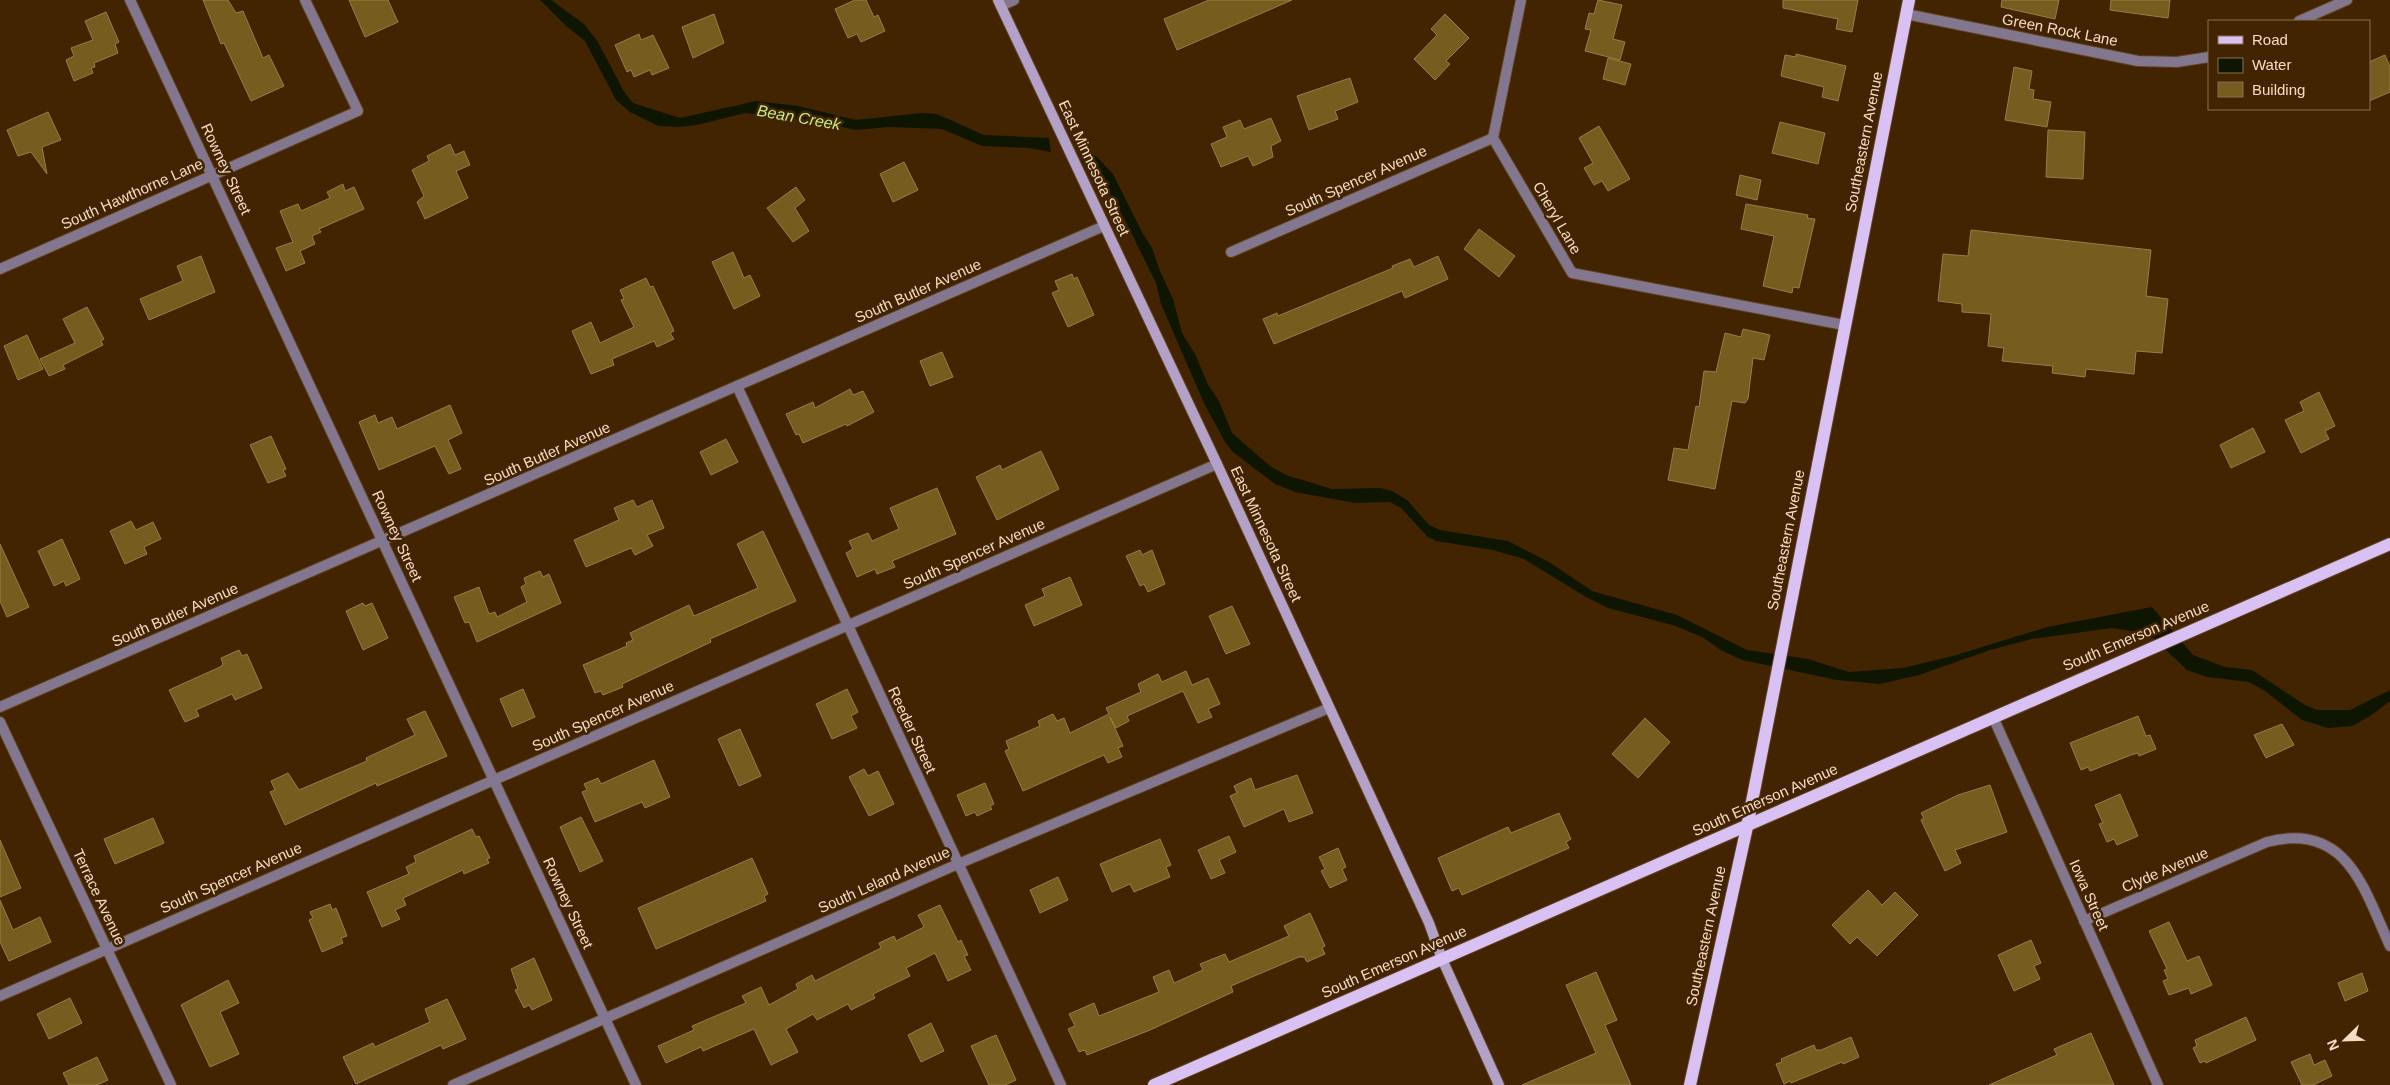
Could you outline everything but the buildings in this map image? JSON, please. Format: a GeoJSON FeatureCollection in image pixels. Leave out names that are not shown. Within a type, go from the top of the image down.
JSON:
{"type":"FeatureCollection","features":[{"type":"Feature","properties":{"kind":"main road","name":"Southeastern Avenue"},"geometry":{"type":"LineString","coordinates":[[1690,1085],[1747,826],[1909,0]]}},
{"type":"Feature","properties":{"kind":"main road","name":"South Emerson Avenue"},"geometry":{"type":"LineString","coordinates":[[1154,1085],[2128,657],[2390,544]]}},
{"type":"Feature","properties":{"kind":"street","name":"Rowney Street"},"geometry":{"type":"LineString","coordinates":[[130,0],[636,1085]]}},
{"type":"Feature","properties":{"kind":"street","name":"South Hawthorne Lane"},"geometry":{"type":"LineString","coordinates":[[0,269],[358,111],[305,0]]}},
{"type":"Feature","properties":{"kind":"street"},"geometry":{"type":"LineString","coordinates":[[999,3],[1014,0]]}},
{"type":"Feature","properties":{"kind":"street"},"geometry":{"type":"LineString","coordinates":[[1493,138],[1520,0]]}},
{"type":"Feature","properties":{"kind":"street"},"geometry":{"type":"LineString","coordinates":[[2300,20],[2347,0]]}},
{"type":"Feature","properties":{"kind":"street","name":"East Minnesota Street"},"geometry":{"type":"LineString","coordinates":[[999,3],[1217,464],[1429,923],[1442,959],[1499,1085]]}},
{"type":"Feature","properties":{"kind":"street","name":"Green Rock Lane"},"geometry":{"type":"LineString","coordinates":[[1906,14],[2138,61],[2177,62],[2208,57]]}},
{"type":"Feature","properties":{"kind":"street","name":"South Spencer Avenue"},"geometry":{"type":"LineString","coordinates":[[1231,252],[1493,138]]}},
{"type":"Feature","properties":{"kind":"street","name":"Cheryl Lane"},"geometry":{"type":"LineString","coordinates":[[1493,138],[1572,273],[1844,325]]}},
{"type":"Feature","properties":{"kind":"street","name":"South Butler Avenue"},"geometry":{"type":"LineString","coordinates":[[0,707],[383,542],[1104,226]]}},
{"type":"Feature","properties":{"kind":"street","name":"Reeder Street"},"geometry":{"type":"LineString","coordinates":[[737,386],[1061,1085]]}},
{"type":"Feature","properties":{"kind":"street","name":"South Spencer Avenue"},"geometry":{"type":"LineString","coordinates":[[0,996],[1217,464]]}},
{"type":"Feature","properties":{"kind":"street","name":"South Leland Avenue"},"geometry":{"type":"LineString","coordinates":[[453,1085],[958,864],[1329,708]]}},
{"type":"Feature","properties":{"kind":"street","name":"Iowa Street"},"geometry":{"type":"LineString","coordinates":[[1992,717],[2158,1085]]}},
{"type":"Feature","properties":{"kind":"street","name":"Terrace Avenue"},"geometry":{"type":"LineString","coordinates":[[0,722],[171,1085]]}},
{"type":"Feature","properties":{"kind":"street","name":"Clyde Avenue"},"geometry":{"type":"LineString","coordinates":[[2084,921],[2258,846],[2276,840],[2296,838],[2323,844],[2340,854],[2358,876],[2390,946]]}},
{"type":"Feature","properties":{"kind":"water","name":"Bean Creek"},"geometry":{"type":"Polygon","coordinates":[[[540,0],[551,0],[584,24],[598,42],[623,90],[633,103],[680,118],[756,101],[798,106],[856,120],[921,113],[937,114],[984,135],[1049,138],[1051,152],[1029,148],[982,146],[942,129],[889,127],[856,130],[810,120],[745,113],[697,125],[679,127],[658,126],[630,112],[616,100],[585,41],[566,26],[540,0]]]}},
{"type":"Feature","properties":{"kind":"water"},"geometry":{"type":"Polygon","coordinates":[[[1085,150],[1096,156],[1113,174],[1152,248],[1173,299],[1182,333],[1196,356],[1208,385],[1219,401],[1232,433],[1270,466],[1286,475],[1332,489],[1380,488],[1392,491],[1407,500],[1429,525],[1440,530],[1508,541],[1549,562],[1592,591],[1677,615],[1747,650],[1808,659],[1849,672],[1903,668],[1953,656],[2047,627],[2152,607],[2193,655],[2225,667],[2252,670],[2305,705],[2317,710],[2350,710],[2390,690],[2390,701],[2370,716],[2352,726],[2328,728],[2302,720],[2265,691],[2249,682],[2207,677],[2187,670],[2149,634],[2112,628],[2032,639],[1990,650],[1919,675],[1880,684],[1837,680],[1742,660],[1721,650],[1704,638],[1676,626],[1608,608],[1586,597],[1524,559],[1493,550],[1436,541],[1428,537],[1401,508],[1390,502],[1355,503],[1295,492],[1275,484],[1233,452],[1225,442],[1204,403],[1161,304],[1156,283],[1126,222],[1097,171],[1082,162],[1085,150]]]}}]}
